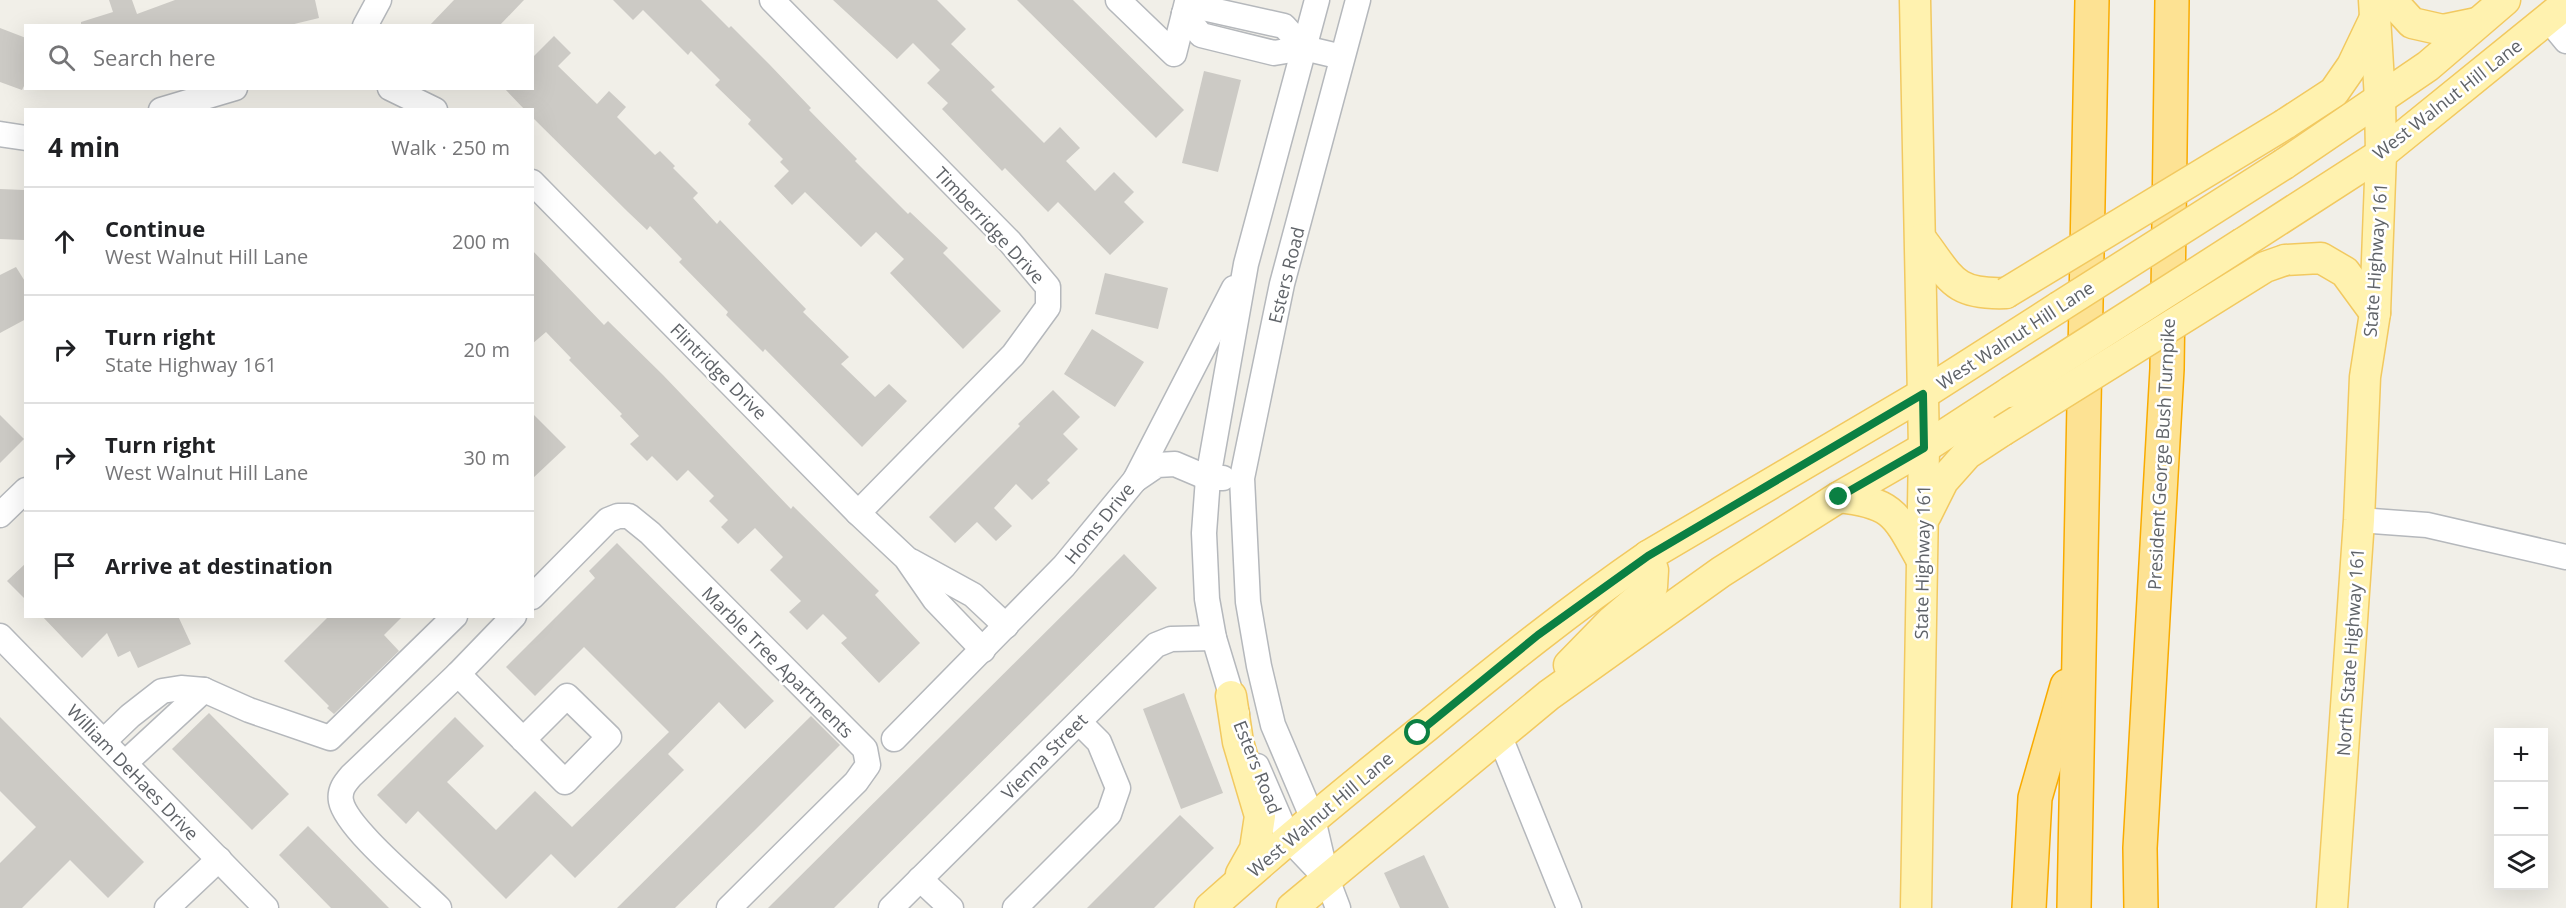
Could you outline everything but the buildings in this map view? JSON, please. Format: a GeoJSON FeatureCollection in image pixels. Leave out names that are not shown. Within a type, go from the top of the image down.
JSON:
{"type":"FeatureCollection","features":[{"type":"Feature","properties":{"kind":"highway"},"geometry":{"type":"LineString","coordinates":[[2074,908],[2092,0]]}},
{"type":"Feature","properties":{"kind":"highway","name":"President George Bush Turnpike"},"geometry":{"type":"LineString","coordinates":[[2141,908],[2140,848],[2167,369],[2172,0]]}},
{"type":"Feature","properties":{"kind":"highway"},"geometry":{"type":"LineString","coordinates":[[2029,908],[2035,798],[2079,644]]}},
{"type":"Feature","properties":{"kind":"highway"},"geometry":{"type":"LineString","coordinates":[[2140,848],[2150,908]]}},
{"type":"Feature","properties":{"kind":"main road","name":"State Highway 161"},"geometry":{"type":"LineString","coordinates":[[1915,0],[1924,448],[1916,908]]}},
{"type":"Feature","properties":{"kind":"main road","name":"West Walnut Hill Lane"},"geometry":{"type":"LineString","coordinates":[[1210,908],[1288,838],[1538,635],[1648,556],[1923,394],[2284,164],[2428,66],[2505,0]]}},
{"type":"Feature","properties":{"kind":"main road","name":"State Highway 161"},"geometry":{"type":"LineString","coordinates":[[2359,520],[2365,377],[2374,313],[2381,154],[2380,6]]}},
{"type":"Feature","properties":{"kind":"main road"},"geometry":{"type":"LineString","coordinates":[[1921,239],[1955,284],[1980,294],[2006,293],[2334,92],[2352,66],[2380,6],[2412,23],[2443,30],[2477,23]]}},
{"type":"Feature","properties":{"kind":"main road","name":"West Walnut Hill Lane"},"geometry":{"type":"LineString","coordinates":[[1292,908],[1549,695],[1721,572],[1839,497],[1924,448],[2381,154],[2560,21]]}},
{"type":"Feature","properties":{"kind":"main road"},"geometry":{"type":"LineString","coordinates":[[1922,522],[1943,482],[1967,454],[2265,267],[2285,260],[2320,258],[2345,272],[2374,313]]}},
{"type":"Feature","properties":{"kind":"main road"},"geometry":{"type":"LineString","coordinates":[[1839,497],[1870,500],[1898,517],[1921,560]]}},
{"type":"Feature","properties":{"kind":"main road","name":"North State Highway 161"},"geometry":{"type":"LineString","coordinates":[[2332,908],[2359,520]]}},
{"type":"Feature","properties":{"kind":"main road"},"geometry":{"type":"LineString","coordinates":[[1549,695],[1574,658],[1652,587],[1653,570],[1648,556]]}},
{"type":"Feature","properties":{"kind":"main road"},"geometry":{"type":"LineString","coordinates":[[1231,696],[1238,742],[1260,816],[1255,849],[1235,885]]}},
{"type":"Feature","properties":{"kind":"street"},"geometry":{"type":"LineString","coordinates":[[365,24],[379,0]]}},
{"type":"Feature","properties":{"kind":"street","name":"Timberridge Drive"},"geometry":{"type":"LineString","coordinates":[[772,0],[1010,242],[1048,287],[1048,307],[1014,355],[858,513]]}},
{"type":"Feature","properties":{"kind":"street"},"geometry":{"type":"LineString","coordinates":[[1118,0],[1174,54],[1186,7],[1203,8],[1284,26],[1304,48],[1342,57]]}},
{"type":"Feature","properties":{"kind":"street","name":"Esters Road"},"geometry":{"type":"LineString","coordinates":[[1317,0],[1246,264],[1208,478],[1204,532],[1207,599],[1214,638],[1244,736],[1288,838],[1327,879]]}},
{"type":"Feature","properties":{"kind":"street","name":"Esters Road"},"geometry":{"type":"LineString","coordinates":[[1327,879],[1313,819],[1273,725],[1258,666],[1248,602],[1242,478],[1282,284],[1358,0]]}},
{"type":"Feature","properties":{"kind":"street"},"geometry":{"type":"LineString","coordinates":[[167,108],[226,90]]}},
{"type":"Feature","properties":{"kind":"street"},"geometry":{"type":"LineString","coordinates":[[394,90],[431,108]]}},
{"type":"Feature","properties":{"kind":"street"},"geometry":{"type":"LineString","coordinates":[[0,134],[24,138]]}},
{"type":"Feature","properties":{"kind":"street","name":"Flintridge Drive"},"geometry":{"type":"LineString","coordinates":[[534,184],[858,513],[906,558],[935,600],[983,650]]}},
{"type":"Feature","properties":{"kind":"street","name":"Homs Drive"},"geometry":{"type":"LineString","coordinates":[[894,739],[1064,566],[1135,480],[1246,264]]}},
{"type":"Feature","properties":{"kind":"street"},"geometry":{"type":"LineString","coordinates":[[1135,480],[1157,465],[1175,464],[1208,478],[1242,478]]}},
{"type":"Feature","properties":{"kind":"street"},"geometry":{"type":"LineString","coordinates":[[0,515],[24,492]]}},
{"type":"Feature","properties":{"kind":"street","name":"Marble Tree Apartments"},"geometry":{"type":"LineString","coordinates":[[534,595],[608,520],[618,516],[629,516],[650,533],[865,749],[868,765],[860,778],[729,908]]}},
{"type":"Feature","properties":{"kind":"street"},"geometry":{"type":"LineString","coordinates":[[2359,520],[2427,525],[2566,557]]}},
{"type":"Feature","properties":{"kind":"street","name":"Flintridge Drive"},"geometry":{"type":"LineString","coordinates":[[906,558],[973,595],[1006,626]]}},
{"type":"Feature","properties":{"kind":"street"},"geometry":{"type":"LineString","coordinates":[[104,741],[130,716],[162,692],[181,688],[204,690],[249,710],[330,738],[453,618]]}},
{"type":"Feature","properties":{"kind":"street"},"geometry":{"type":"LineString","coordinates":[[439,908],[350,821],[341,801],[341,791],[351,776],[458,674],[512,618]]}},
{"type":"Feature","properties":{"kind":"street","name":"William DeHaes Drive"},"geometry":{"type":"LineString","coordinates":[[0,636],[265,908]]}},
{"type":"Feature","properties":{"kind":"street","name":"Vienna Street"},"geometry":{"type":"LineString","coordinates":[[891,908],[1156,645],[1171,639],[1214,638]]}},
{"type":"Feature","properties":{"kind":"street"},"geometry":{"type":"LineString","coordinates":[[458,674],[523,740]]}},
{"type":"Feature","properties":{"kind":"street"},"geometry":{"type":"LineString","coordinates":[[125,763],[204,690]]}},
{"type":"Feature","properties":{"kind":"street"},"geometry":{"type":"LineString","coordinates":[[1015,908],[1109,814],[1115,797],[1118,788],[1099,742],[1078,722]]}},
{"type":"Feature","properties":{"kind":"street"},"geometry":{"type":"LineString","coordinates":[[1500,737],[1569,908]]}},
{"type":"Feature","properties":{"kind":"street"},"geometry":{"type":"LineString","coordinates":[[167,908],[219,859]]}},
{"type":"Feature","properties":{"kind":"street"},"geometry":{"type":"LineString","coordinates":[[920,879],[951,908]]}},
{"type":"Feature","properties":{"kind":"street"},"geometry":{"type":"LineString","coordinates":[[1327,879],[1338,908]]}},
{"type":"Feature","properties":{"kind":"route"},"geometry":{"type":"LineString","coordinates":[[1418,733],[1538,635],[1648,556],[1923,394],[1924,448],[1839,497]]}}]}
